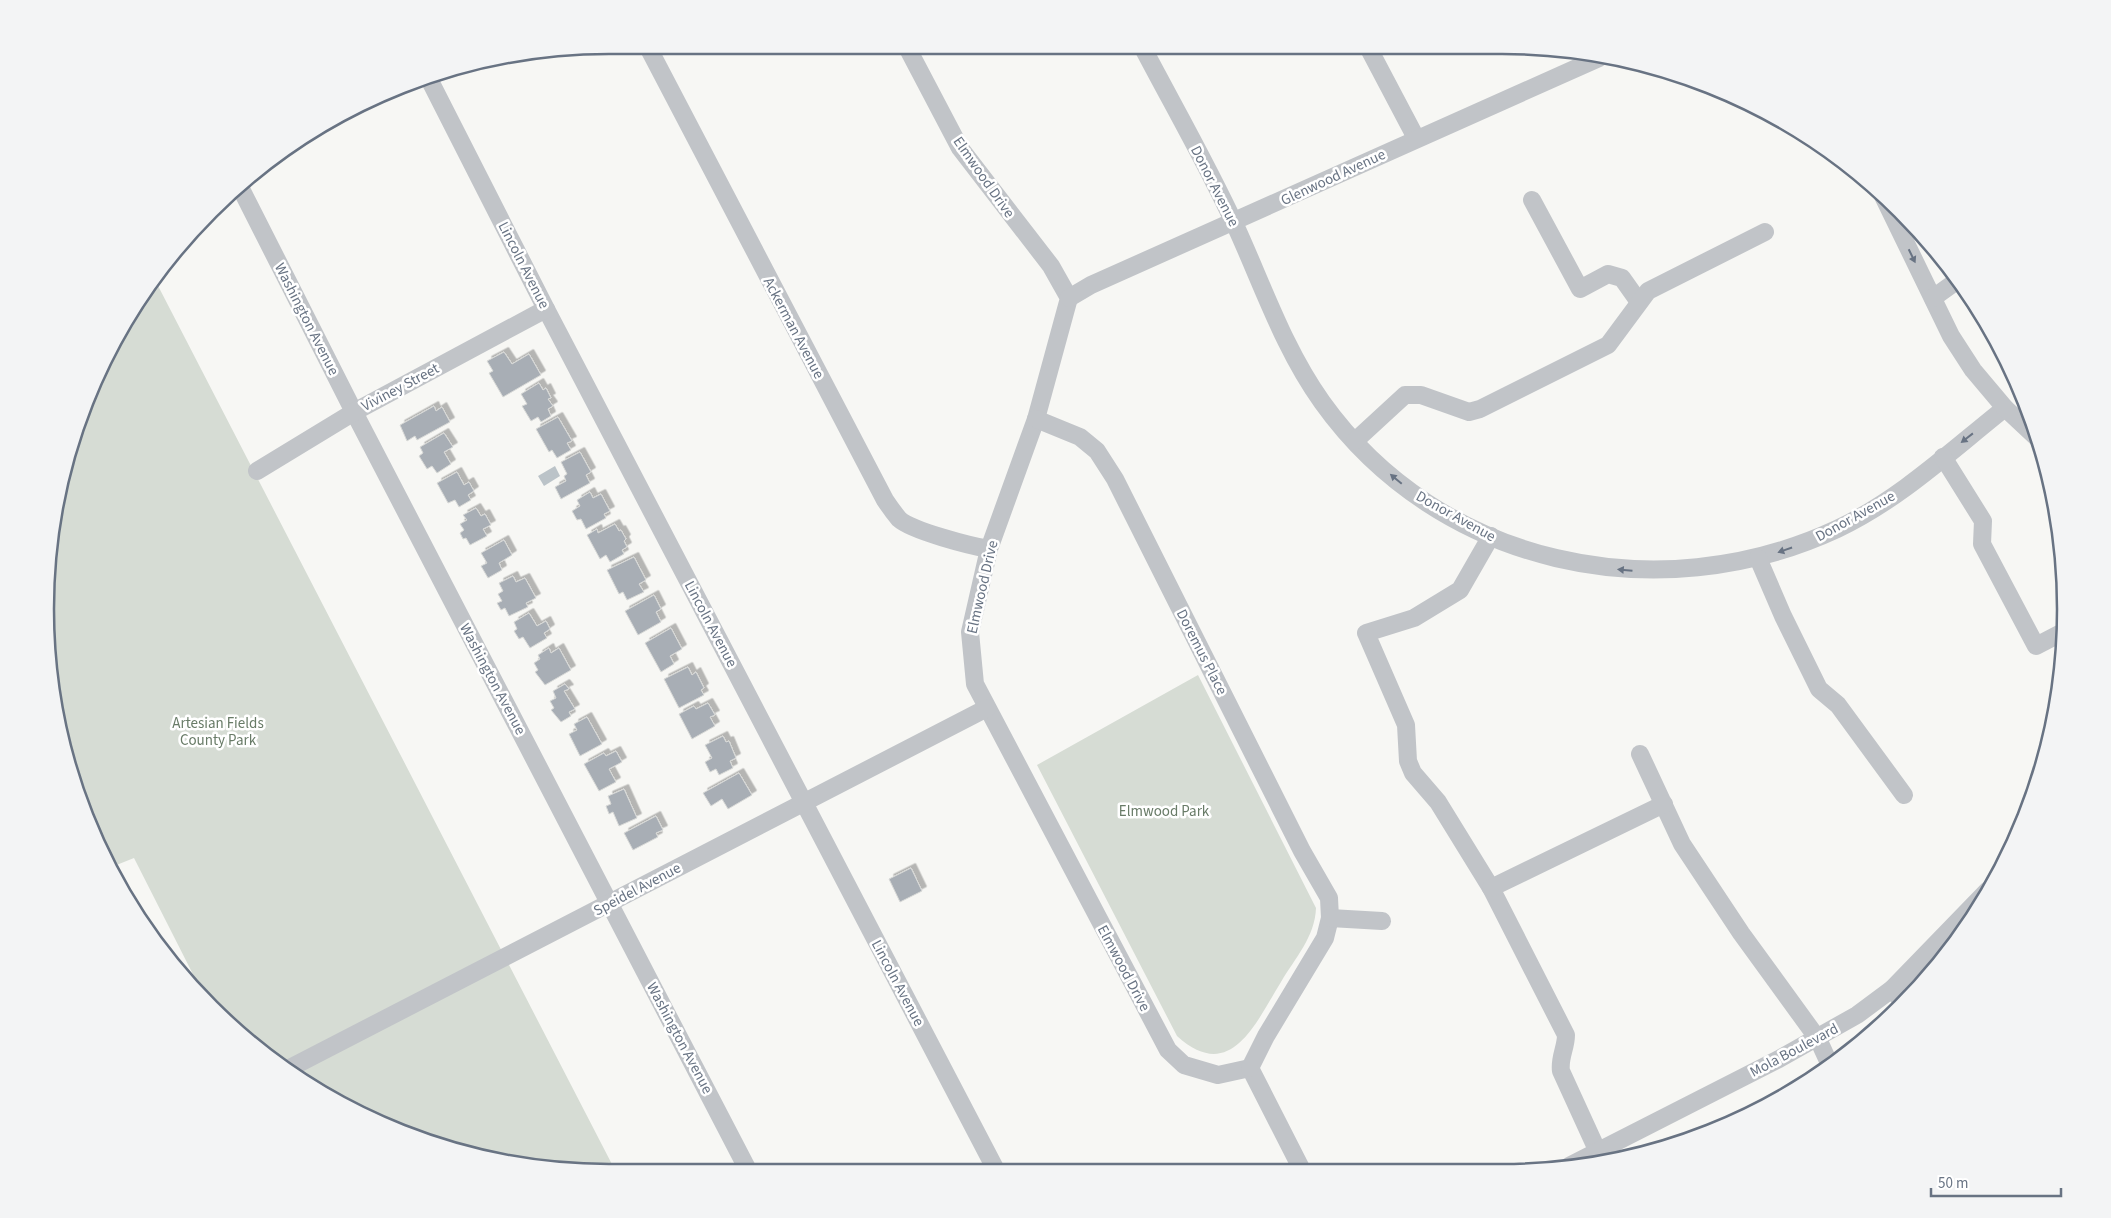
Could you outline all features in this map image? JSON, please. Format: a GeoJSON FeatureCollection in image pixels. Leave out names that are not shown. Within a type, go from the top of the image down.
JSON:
{"type":"FeatureCollection","features":[{"type":"Feature","properties":{"kind":"street","name":"Ackerman Avenue"},"geometry":{"type":"LineString","coordinates":[[651,54],[885,500],[900,520],[920,530],[968,546],[989,549]]}},
{"type":"Feature","properties":{"kind":"street","name":"Elmwood Drive"},"geometry":{"type":"LineString","coordinates":[[911,54],[960,148],[1051,266],[1069,298],[1036,419],[989,549],[970,632],[975,684],[1168,1050],[1184,1065],[1218,1075],[1250,1068]]}},
{"type":"Feature","properties":{"kind":"street","name":"Donor Avenue"},"geometry":{"type":"LineString","coordinates":[[1146,54],[1234,223],[1299,368],[1323,404],[1376,462],[1410,490],[1446,514],[1491,536],[1559,560],[1602,568],[1638,571],[1681,570],[1724,565],[1758,558],[1807,542],[1840,527],[1878,506],[2005,408]]}},
{"type":"Feature","properties":{"kind":"street"},"geometry":{"type":"LineString","coordinates":[[1372,54],[1416,138]]}},
{"type":"Feature","properties":{"kind":"street","name":"Glenwood Avenue"},"geometry":{"type":"LineString","coordinates":[[1069,298],[1091,285],[1234,223],[1416,138],[1591,61]]}},
{"type":"Feature","properties":{"kind":"street","name":"Lincoln Avenue"},"geometry":{"type":"LineString","coordinates":[[431,83],[546,309],[993,1164]]}},
{"type":"Feature","properties":{"kind":"street","name":"Washington Avenue"},"geometry":{"type":"LineString","coordinates":[[243,192],[354,412],[745,1164]]}},
{"type":"Feature","properties":{"kind":"street"},"geometry":{"type":"LineString","coordinates":[[1532,200],[1580,289],[1608,274],[1622,278],[1639,302]]}},
{"type":"Feature","properties":{"kind":"street"},"geometry":{"type":"LineString","coordinates":[[1893,214],[1951,336],[1973,370],[2005,408],[2027,429]]}},
{"type":"Feature","properties":{"kind":"street"},"geometry":{"type":"LineString","coordinates":[[1355,441],[1405,394],[1421,395],[1468,412],[1480,409],[1608,345],[1648,291],[1765,232]]}},
{"type":"Feature","properties":{"kind":"street"},"geometry":{"type":"LineString","coordinates":[[1933,298],[1952,284]]}},
{"type":"Feature","properties":{"kind":"street","name":"Viviney Street"},"geometry":{"type":"LineString","coordinates":[[257,471],[354,412],[546,309]]}},
{"type":"Feature","properties":{"kind":"street","name":"Doremus Place"},"geometry":{"type":"LineString","coordinates":[[1036,419],[1080,437],[1097,451],[1115,479],[1302,851],[1329,898],[1330,918],[1325,938],[1266,1036],[1250,1068]]}},
{"type":"Feature","properties":{"kind":"street"},"geometry":{"type":"LineString","coordinates":[[1943,457],[1983,521],[1982,544],[2036,646],[2056,635]]}},
{"type":"Feature","properties":{"kind":"street"},"geometry":{"type":"LineString","coordinates":[[1491,536],[1460,590],[1414,618],[1366,633],[1406,725],[1408,761],[1413,773],[1438,802],[1491,888],[1566,1035],[1566,1046],[1560,1064],[1561,1070],[1603,1153]]}},
{"type":"Feature","properties":{"kind":"street"},"geometry":{"type":"LineString","coordinates":[[1758,558],[1782,616],[1819,689],[1838,704],[1904,795]]}},
{"type":"Feature","properties":{"kind":"street","name":"Speidel Avenue"},"geometry":{"type":"LineString","coordinates":[[294,1066],[987,708]]}},
{"type":"Feature","properties":{"kind":"street"},"geometry":{"type":"LineString","coordinates":[[1640,754],[1682,844],[1741,933],[1818,1039],[1827,1059]]}},
{"type":"Feature","properties":{"kind":"street"},"geometry":{"type":"LineString","coordinates":[[1491,888],[1664,804]]}},
{"type":"Feature","properties":{"kind":"street"},"geometry":{"type":"LineString","coordinates":[[1330,918],[1382,921]]}},
{"type":"Feature","properties":{"kind":"street","name":"Mola Boulevard"},"geometry":{"type":"LineString","coordinates":[[1603,1153],[1818,1039],[1857,1015],[1892,989],[1951,935]]}},
{"type":"Feature","properties":{"kind":"street"},"geometry":{"type":"LineString","coordinates":[[1892,989],[1899,998]]}},
{"type":"Feature","properties":{"kind":"street"},"geometry":{"type":"LineString","coordinates":[[1250,1068],[1300,1164]]}},
{"type":"Feature","properties":{"kind":"green space","name":"Artesian Fields County Park"},"geometry":{"type":"Polygon","coordinates":[[[158,285],[612,1164],[573,1163],[501,1154],[431,1135],[363,1107],[301,1071],[271,1050],[243,1026],[216,1002],[195,978],[134,858],[116,865],[96,821],[73,753],[64,717],[55,645],[55,573],[64,501],[83,431],[111,363],[128,331],[158,285]]]}},
{"type":"Feature","properties":{"kind":"green space","name":"Elmwood Park"},"geometry":{"type":"Polygon","coordinates":[[[1198,675],[1316,908],[1315,919],[1308,938],[1251,1030],[1240,1042],[1227,1051],[1213,1054],[1196,1049],[1177,1036],[1037,765],[1198,675]]]}},
{"type":"Feature","properties":{"kind":"shaded area"},"geometry":{"type":"Polygon","coordinates":[[[555,466],[560,476],[544,486],[538,476],[555,466]]]}},
{"type":"Feature","properties":{"kind":"building"},"geometry":{"type":"Polygon","coordinates":[[[504,352],[512,364],[529,354],[541,375],[503,397],[489,373],[493,371],[487,361],[504,352]]]}},
{"type":"Feature","properties":{"kind":"building"},"geometry":{"type":"Polygon","coordinates":[[[539,383],[543,390],[546,388],[551,398],[548,399],[553,406],[548,409],[551,416],[541,422],[538,417],[531,421],[522,406],[527,404],[521,394],[539,383]]]}},
{"type":"Feature","properties":{"kind":"building"},"geometry":{"type":"Polygon","coordinates":[[[434,406],[436,411],[442,407],[450,422],[417,440],[415,436],[407,441],[400,425],[434,406]]]}},
{"type":"Feature","properties":{"kind":"building"},"geometry":{"type":"Polygon","coordinates":[[[558,417],[572,441],[567,443],[571,450],[557,458],[552,450],[549,452],[536,429],[558,417]]]}},
{"type":"Feature","properties":{"kind":"building"},"geometry":{"type":"Polygon","coordinates":[[[444,433],[453,447],[444,452],[451,464],[437,473],[432,466],[427,469],[419,456],[423,453],[420,447],[444,433]]]}},
{"type":"Feature","properties":{"kind":"building"},"geometry":{"type":"Polygon","coordinates":[[[580,452],[591,472],[586,475],[590,483],[561,499],[555,487],[566,481],[564,476],[567,474],[561,462],[580,452]]]}},
{"type":"Feature","properties":{"kind":"building"},"geometry":{"type":"Polygon","coordinates":[[[457,472],[464,485],[469,482],[474,491],[468,495],[471,500],[459,507],[455,500],[448,503],[437,483],[457,472]]]}},
{"type":"Feature","properties":{"kind":"building"},"geometry":{"type":"Polygon","coordinates":[[[590,492],[593,498],[601,494],[610,511],[604,514],[606,518],[586,529],[581,519],[577,520],[572,511],[580,506],[577,500],[590,492]]]}},
{"type":"Feature","properties":{"kind":"building"},"geometry":{"type":"Polygon","coordinates":[[[476,508],[481,516],[485,514],[491,525],[483,529],[487,536],[470,545],[466,538],[463,539],[460,533],[464,530],[460,524],[467,520],[463,515],[476,508]]]}},
{"type":"Feature","properties":{"kind":"building"},"geometry":{"type":"Polygon","coordinates":[[[615,524],[626,539],[624,541],[627,547],[622,550],[624,554],[610,562],[606,555],[600,559],[587,535],[597,529],[598,533],[615,524]]]}},
{"type":"Feature","properties":{"kind":"building"},"geometry":{"type":"Polygon","coordinates":[[[504,540],[512,555],[499,563],[502,570],[488,578],[481,566],[487,563],[481,553],[504,540]]]}},
{"type":"Feature","properties":{"kind":"building"},"geometry":{"type":"Polygon","coordinates":[[[634,557],[646,580],[639,584],[644,592],[627,600],[623,592],[619,594],[607,570],[634,557]]]}},
{"type":"Feature","properties":{"kind":"building"},"geometry":{"type":"Polygon","coordinates":[[[513,576],[516,582],[525,578],[536,598],[526,603],[528,607],[509,616],[505,608],[501,610],[497,603],[502,601],[498,594],[503,591],[499,583],[513,576]]]}},
{"type":"Feature","properties":{"kind":"building"},"geometry":{"type":"Polygon","coordinates":[[[654,595],[661,609],[656,612],[661,622],[638,635],[625,611],[654,595]]]}},
{"type":"Feature","properties":{"kind":"building"},"geometry":{"type":"Polygon","coordinates":[[[529,613],[537,626],[546,621],[550,629],[544,633],[547,638],[530,648],[523,637],[519,639],[514,631],[517,629],[514,622],[529,613]]]}},
{"type":"Feature","properties":{"kind":"building"},"geometry":{"type":"Polygon","coordinates":[[[671,628],[682,649],[670,656],[674,664],[661,672],[645,643],[671,628]]]}},
{"type":"Feature","properties":{"kind":"building"},"geometry":{"type":"Polygon","coordinates":[[[549,648],[551,653],[559,648],[571,670],[545,685],[535,672],[538,670],[534,663],[540,659],[538,655],[549,648]]]}},
{"type":"Feature","properties":{"kind":"building"},"geometry":{"type":"Polygon","coordinates":[[[688,667],[692,675],[696,672],[704,688],[701,690],[704,695],[679,708],[664,679],[688,667]]]}},
{"type":"Feature","properties":{"kind":"building"},"geometry":{"type":"Polygon","coordinates":[[[565,684],[569,689],[564,691],[575,709],[569,712],[571,716],[561,722],[551,710],[554,708],[550,701],[556,698],[553,691],[565,684]]]}},
{"type":"Feature","properties":{"kind":"building"},"geometry":{"type":"Polygon","coordinates":[[[708,703],[715,715],[710,717],[715,726],[692,739],[679,714],[694,706],[696,709],[708,703]]]}},
{"type":"Feature","properties":{"kind":"building"},"geometry":{"type":"Polygon","coordinates":[[[587,717],[602,744],[580,756],[569,734],[577,730],[574,724],[587,717]]]}},
{"type":"Feature","properties":{"kind":"building"},"geometry":{"type":"Polygon","coordinates":[[[723,736],[726,742],[729,741],[736,758],[730,761],[733,768],[719,775],[716,769],[710,772],[705,762],[712,758],[705,745],[723,736]]]}},
{"type":"Feature","properties":{"kind":"building"},"geometry":{"type":"Polygon","coordinates":[[[616,751],[622,762],[609,769],[616,782],[599,791],[584,764],[604,753],[606,756],[616,751]]]}},
{"type":"Feature","properties":{"kind":"building"},"geometry":{"type":"Polygon","coordinates":[[[739,773],[752,795],[728,809],[722,799],[711,806],[703,793],[739,773]]]}},
{"type":"Feature","properties":{"kind":"building"},"geometry":{"type":"Polygon","coordinates":[[[624,789],[637,818],[619,826],[613,812],[609,814],[606,806],[611,804],[608,796],[624,789]]]}},
{"type":"Feature","properties":{"kind":"building"},"geometry":{"type":"Polygon","coordinates":[[[656,816],[663,830],[656,833],[658,837],[633,850],[624,833],[656,816]]]}},
{"type":"Feature","properties":{"kind":"building"},"geometry":{"type":"Polygon","coordinates":[[[911,868],[922,891],[900,902],[889,879],[911,868]]]}}]}
